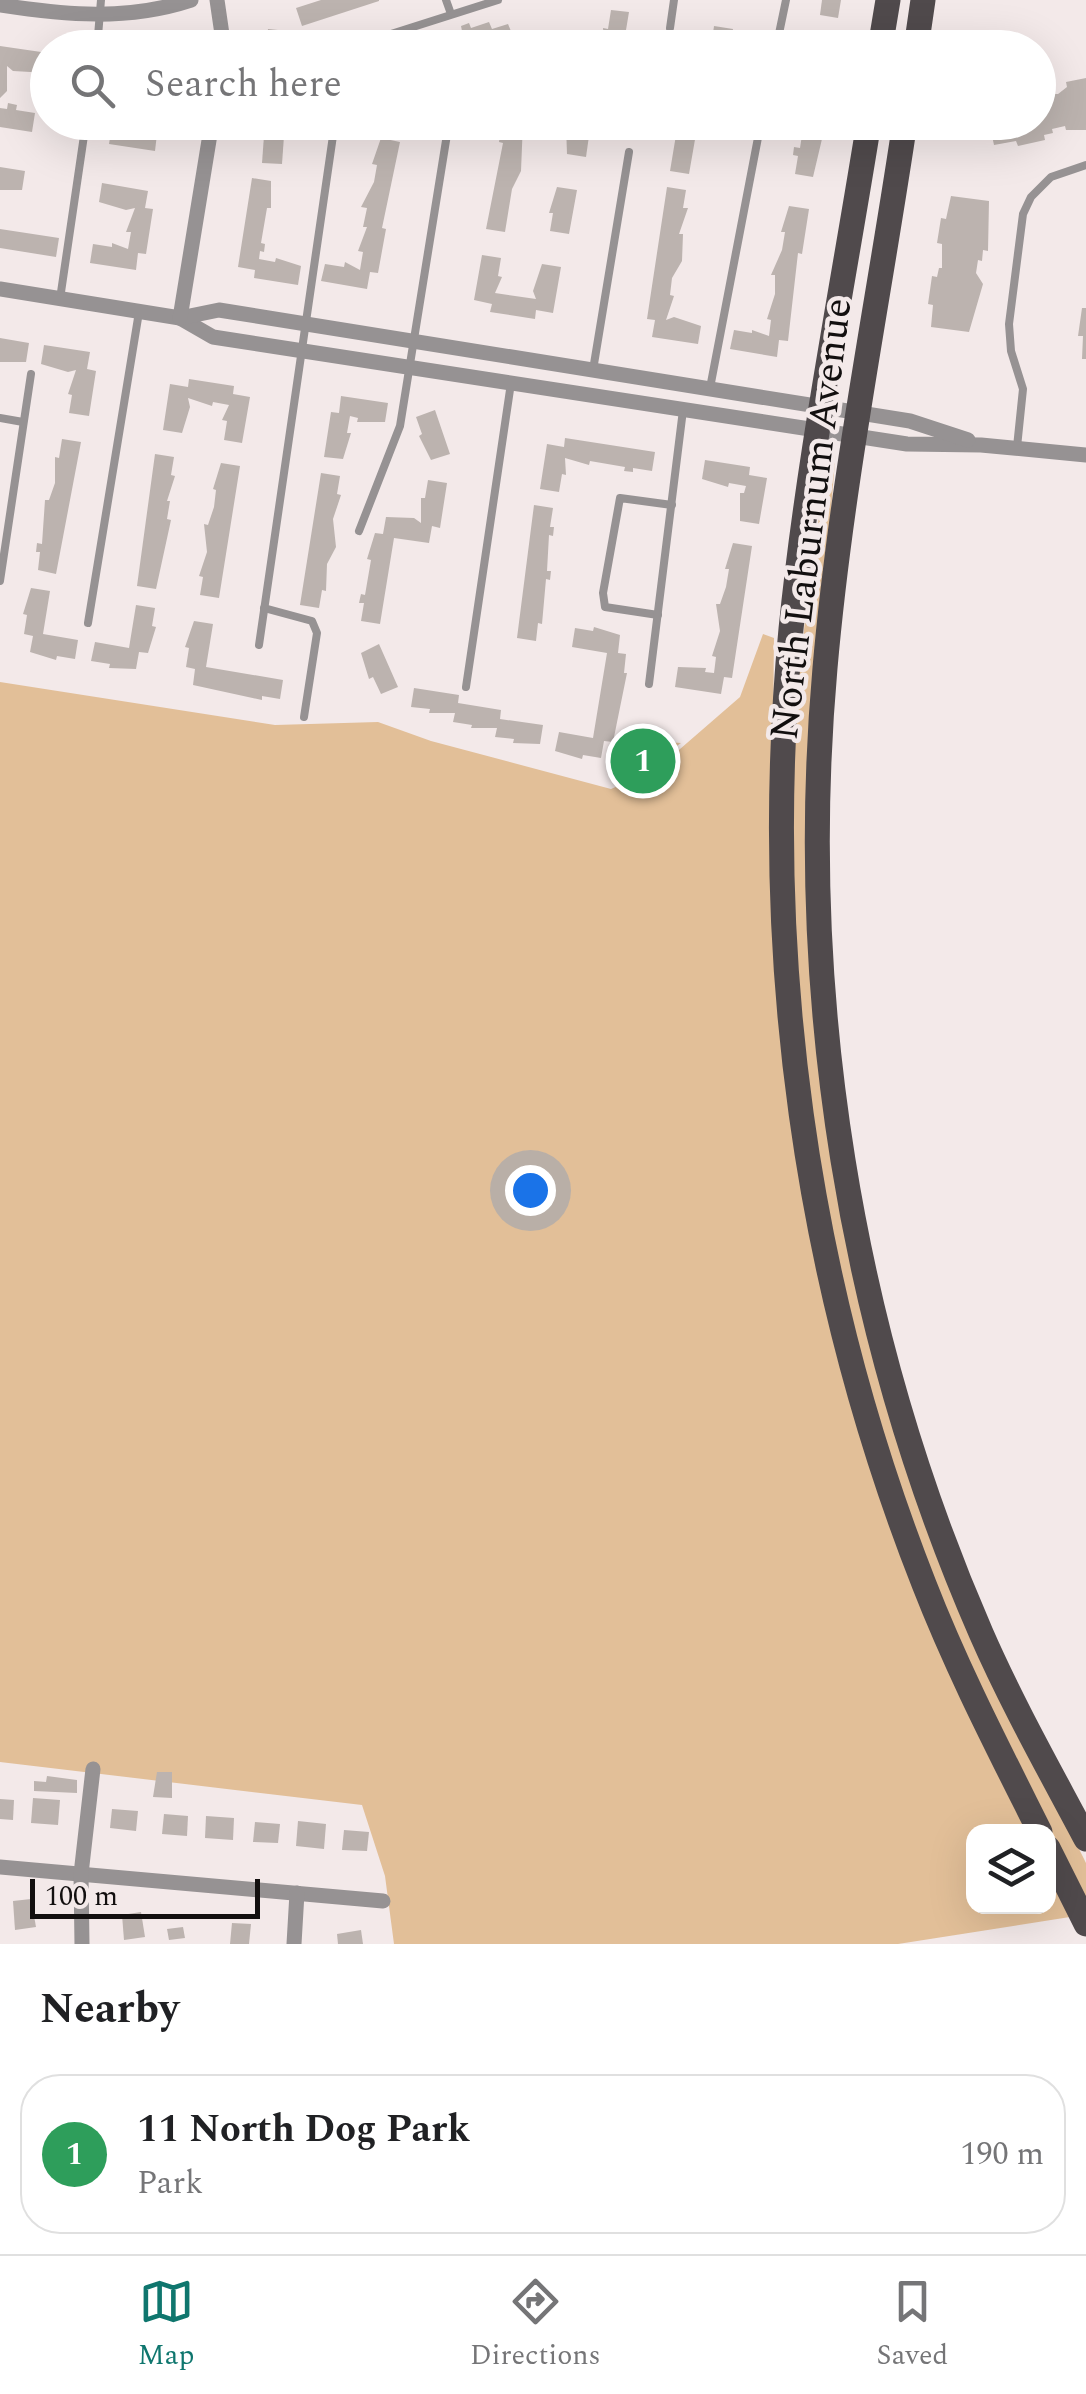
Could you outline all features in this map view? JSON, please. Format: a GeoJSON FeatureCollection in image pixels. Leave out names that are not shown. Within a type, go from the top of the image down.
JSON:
{"type":"FeatureCollection","features":[{"type":"Feature","properties":{"kind":"main road"},"geometry":{"type":"LineString","coordinates":[[883,30],[888,0]]}},
{"type":"Feature","properties":{"kind":"main road"},"geometry":{"type":"LineString","coordinates":[[919,30],[924,0]]}},
{"type":"Feature","properties":{"kind":"main road","name":"North Laburnum Avenue"},"geometry":{"type":"LineString","coordinates":[[865,140],[791,630],[782,808],[790,1009],[816,1204],[852,1364],[899,1516],[962,1674],[1036,1824]]}},
{"type":"Feature","properties":{"kind":"main road","name":"North Laburnum Avenue"},"geometry":{"type":"LineString","coordinates":[[902,140],[857,425],[825,670],[818,843],[823,991],[848,1190],[882,1341],[943,1535],[1010,1697],[1086,1839]]}},
{"type":"Feature","properties":{"kind":"main road"},"geometry":{"type":"LineString","coordinates":[[1056,1864],[1086,1924]]}},
{"type":"Feature","properties":{"kind":"street"},"geometry":{"type":"LineString","coordinates":[[0,5],[149,11],[191,0]]}},
{"type":"Feature","properties":{"kind":"street"},"geometry":{"type":"LineString","coordinates":[[217,0],[221,30]]}},
{"type":"Feature","properties":{"kind":"street"},"geometry":{"type":"LineString","coordinates":[[180,318],[209,140]]}},
{"type":"Feature","properties":{"kind":"street"},"geometry":{"type":"LineString","coordinates":[[0,289],[180,318],[218,310],[705,388],[857,425],[907,444],[981,445],[1086,455]]}},
{"type":"Feature","properties":{"kind":"street"},"geometry":{"type":"LineString","coordinates":[[180,318],[213,337],[689,411],[822,419],[857,425],[910,421],[981,445]]}},
{"type":"Feature","properties":{"kind":"street"},"geometry":{"type":"LineString","coordinates":[[82,1944],[81,1874],[92,1770]]}},
{"type":"Feature","properties":{"kind":"street"},"geometry":{"type":"LineString","coordinates":[[0,1867],[384,1901]]}},
{"type":"Feature","properties":{"kind":"street"},"geometry":{"type":"LineString","coordinates":[[294,1944],[296,1893]]}},
{"type":"Feature","properties":{"kind":"lane"},"geometry":{"type":"LineString","coordinates":[[446,0],[451,14]]}},
{"type":"Feature","properties":{"kind":"lane"},"geometry":{"type":"LineString","coordinates":[[402,30],[498,0]]}},
{"type":"Feature","properties":{"kind":"lane"},"geometry":{"type":"LineString","coordinates":[[670,28],[674,0]]}},
{"type":"Feature","properties":{"kind":"lane"},"geometry":{"type":"LineString","coordinates":[[780,30],[786,0]]}},
{"type":"Feature","properties":{"kind":"lane"},"geometry":{"type":"LineString","coordinates":[[60,299],[83,140]]}},
{"type":"Feature","properties":{"kind":"lane"},"geometry":{"type":"LineString","coordinates":[[259,645],[298,350],[332,140]]}},
{"type":"Feature","properties":{"kind":"lane"},"geometry":{"type":"LineString","coordinates":[[359,531],[400,426],[445,140]]}},
{"type":"Feature","properties":{"kind":"lane"},"geometry":{"type":"LineString","coordinates":[[649,684],[672,504],[689,411],[705,388],[757,140]]}},
{"type":"Feature","properties":{"kind":"lane"},"geometry":{"type":"LineString","coordinates":[[594,370],[629,152]]}},
{"type":"Feature","properties":{"kind":"lane"},"geometry":{"type":"LineString","coordinates":[[1016,450],[1023,389],[1011,351],[1009,324],[1023,214],[1031,197],[1051,177],[1086,165]]}},
{"type":"Feature","properties":{"kind":"lane"},"geometry":{"type":"LineString","coordinates":[[88,623],[139,312]]}},
{"type":"Feature","properties":{"kind":"lane"},"geometry":{"type":"LineString","coordinates":[[0,581],[31,374]]}},
{"type":"Feature","properties":{"kind":"lane"},"geometry":{"type":"LineString","coordinates":[[466,687],[511,383]]}},
{"type":"Feature","properties":{"kind":"lane"},"geometry":{"type":"LineString","coordinates":[[0,418],[24,422]]}},
{"type":"Feature","properties":{"kind":"lane"},"geometry":{"type":"LineString","coordinates":[[658,615],[605,607],[603,594],[620,498],[672,504]]}},
{"type":"Feature","properties":{"kind":"lane"},"geometry":{"type":"LineString","coordinates":[[264,608],[312,622],[317,633],[304,717]]}},
{"type":"Feature","properties":{"kind":"shaded area"},"geometry":{"type":"Polygon","coordinates":[[[836,448],[815,714],[851,1244],[979,1648],[1086,1863],[1086,1902],[1056,1844],[1056,1824],[1046,1824],[975,1684],[918,1544],[880,1432],[849,1318],[824,1201],[805,1083],[794,965],[790,847],[794,731],[804,627],[828,453],[836,448]]]}},
{"type":"Feature","properties":{"kind":"shaded area"},"geometry":{"type":"Polygon","coordinates":[[[763,634],[774,638],[777,856],[785,987],[807,1205],[826,1311],[855,1419],[892,1525],[1025,1824],[966,1824],[966,1914],[1056,1914],[1056,1888],[1070,1917],[898,1944],[394,1944],[385,1876],[362,1805],[0,1762],[0,682],[275,725],[378,722],[431,741],[611,789],[657,769],[740,697],[763,634]]]}},
{"type":"Feature","properties":{"kind":"shaded area"},"geometry":{"type":"Polygon","coordinates":[[[633,740],[681,743],[628,780],[633,740]]]}},
{"type":"Feature","properties":{"kind":"building"},"geometry":{"type":"Polygon","coordinates":[[[321,0],[379,1],[302,26],[296,8],[321,0]]]}},
{"type":"Feature","properties":{"kind":"building"},"geometry":{"type":"Polygon","coordinates":[[[822,0],[841,0],[838,18],[820,15],[822,0]]]}},
{"type":"Feature","properties":{"kind":"building"},"geometry":{"type":"Polygon","coordinates":[[[611,10],[629,12],[626,30],[603,30],[603,28],[608,29],[611,10]]]}},
{"type":"Feature","properties":{"kind":"building"},"geometry":{"type":"Polygon","coordinates":[[[489,22],[492,29],[508,24],[510,30],[462,30],[461,26],[469,23],[471,28],[489,22]]]}},
{"type":"Feature","properties":{"kind":"building"},"geometry":{"type":"Polygon","coordinates":[[[0,46],[30,50],[30,72],[13,71],[7,66],[7,91],[0,98],[0,46]]]}},
{"type":"Feature","properties":{"kind":"building"},"geometry":{"type":"Polygon","coordinates":[[[1086,78],[1086,130],[1056,128],[1056,94],[1067,87],[1066,82],[1086,78]]]}},
{"type":"Feature","properties":{"kind":"building"},"geometry":{"type":"Polygon","coordinates":[[[8,103],[17,105],[16,110],[30,112],[30,132],[0,127],[0,108],[7,109],[8,103]]]}},
{"type":"Feature","properties":{"kind":"building"},"geometry":{"type":"Polygon","coordinates":[[[110,140],[156,140],[155,151],[109,144],[110,140]]]}},
{"type":"Feature","properties":{"kind":"building"},"geometry":{"type":"Polygon","coordinates":[[[264,140],[284,140],[282,164],[262,163],[264,140]]]}},
{"type":"Feature","properties":{"kind":"building"},"geometry":{"type":"Polygon","coordinates":[[[380,140],[400,142],[382,228],[386,229],[378,273],[370,272],[367,289],[321,281],[325,264],[344,267],[345,262],[360,270],[363,252],[358,251],[367,227],[363,227],[367,208],[361,207],[374,182],[377,165],[372,164],[380,140]]]}},
{"type":"Feature","properties":{"kind":"building"},"geometry":{"type":"Polygon","coordinates":[[[522,140],[521,171],[512,189],[505,232],[486,229],[503,143],[499,142],[522,140]]]}},
{"type":"Feature","properties":{"kind":"building"},"geometry":{"type":"Polygon","coordinates":[[[566,140],[588,140],[586,157],[567,154],[566,140]]]}},
{"type":"Feature","properties":{"kind":"building"},"geometry":{"type":"Polygon","coordinates":[[[675,140],[695,140],[689,174],[670,171],[675,140]]]}},
{"type":"Feature","properties":{"kind":"building"},"geometry":{"type":"Polygon","coordinates":[[[801,140],[822,140],[813,177],[795,174],[798,156],[793,155],[794,147],[800,148],[801,140]]]}},
{"type":"Feature","properties":{"kind":"building"},"geometry":{"type":"Polygon","coordinates":[[[993,140],[1045,140],[1018,146],[1016,141],[994,145],[993,140]]]}},
{"type":"Feature","properties":{"kind":"building"},"geometry":{"type":"Polygon","coordinates":[[[0,167],[25,171],[22,190],[0,190],[0,167]]]}},
{"type":"Feature","properties":{"kind":"building"},"geometry":{"type":"Polygon","coordinates":[[[252,178],[271,181],[271,208],[267,208],[261,243],[265,244],[264,252],[260,251],[259,259],[275,262],[276,258],[301,266],[298,285],[254,278],[255,270],[238,267],[252,178]]]}},
{"type":"Feature","properties":{"kind":"building"},"geometry":{"type":"Polygon","coordinates":[[[102,183],[148,191],[145,208],[153,209],[146,254],[138,253],[136,270],[90,263],[93,244],[112,247],[112,243],[128,249],[131,232],[126,232],[135,208],[126,210],[99,202],[102,183]]]}},
{"type":"Feature","properties":{"kind":"building"},"geometry":{"type":"Polygon","coordinates":[[[557,187],[577,190],[569,234],[550,231],[553,213],[549,213],[557,187]]]}},
{"type":"Feature","properties":{"kind":"building"},"geometry":{"type":"Polygon","coordinates":[[[667,187],[686,190],[683,208],[688,208],[679,234],[683,234],[682,261],[672,278],[670,295],[674,296],[666,320],[674,317],[701,326],[698,344],[652,337],[655,320],[647,319],[667,187]]]}},
{"type":"Feature","properties":{"kind":"building"},"geometry":{"type":"Polygon","coordinates":[[[951,196],[989,201],[988,251],[983,250],[976,273],[983,284],[969,332],[931,327],[933,305],[928,304],[932,276],[937,277],[942,268],[942,244],[937,243],[941,218],[946,219],[951,196]]]}},
{"type":"Feature","properties":{"kind":"building"},"geometry":{"type":"Polygon","coordinates":[[[789,206],[809,209],[802,254],[798,253],[788,341],[779,340],[777,357],[730,349],[734,330],[752,330],[769,336],[771,320],[767,319],[775,294],[775,275],[771,275],[782,250],[785,232],[781,232],[789,206]]]}},
{"type":"Feature","properties":{"kind":"building"},"geometry":{"type":"Polygon","coordinates":[[[0,229],[59,238],[56,257],[0,248],[0,229]]]}},
{"type":"Feature","properties":{"kind":"building"},"geometry":{"type":"Polygon","coordinates":[[[482,255],[501,258],[498,276],[502,277],[495,293],[536,299],[533,291],[542,264],[561,267],[553,313],[536,310],[535,319],[490,312],[492,304],[474,300],[482,255]]]}},
{"type":"Feature","properties":{"kind":"building"},"geometry":{"type":"Polygon","coordinates":[[[1082,308],[1086,308],[1086,359],[1082,359],[1083,336],[1078,336],[1082,308]]]}},
{"type":"Feature","properties":{"kind":"building"},"geometry":{"type":"Polygon","coordinates":[[[0,338],[29,343],[26,362],[0,362],[0,338]]]}},
{"type":"Feature","properties":{"kind":"building"},"geometry":{"type":"Polygon","coordinates":[[[44,345],[90,352],[87,369],[96,371],[89,416],[69,413],[72,395],[68,394],[76,370],[68,372],[41,364],[44,345]]]}},
{"type":"Feature","properties":{"kind":"building"},"geometry":{"type":"Polygon","coordinates":[[[189,379],[234,386],[233,394],[250,397],[242,443],[224,440],[227,421],[222,420],[229,405],[213,402],[212,406],[188,398],[190,407],[182,433],[163,430],[170,384],[188,387],[189,379]]]}},
{"type":"Feature","properties":{"kind":"building"},"geometry":{"type":"Polygon","coordinates":[[[341,396],[388,403],[385,422],[357,422],[358,418],[350,416],[347,433],[351,433],[343,459],[324,457],[331,412],[339,413],[341,396]]]}},
{"type":"Feature","properties":{"kind":"building"},"geometry":{"type":"Polygon","coordinates":[[[435,410],[450,454],[431,460],[419,436],[422,434],[416,417],[435,410]]]}},
{"type":"Feature","properties":{"kind":"building"},"geometry":{"type":"Polygon","coordinates":[[[565,438],[655,452],[652,471],[624,471],[625,467],[590,461],[589,465],[565,458],[566,475],[562,474],[559,492],[540,489],[547,444],[564,447],[565,438]]]}},
{"type":"Feature","properties":{"kind":"building"},"geometry":{"type":"Polygon","coordinates":[[[62,439],[81,442],[56,574],[38,570],[40,552],[36,552],[37,543],[42,544],[45,500],[49,500],[55,483],[55,457],[59,458],[62,439]]]}},
{"type":"Feature","properties":{"kind":"building"},"geometry":{"type":"Polygon","coordinates":[[[155,454],[174,457],[171,475],[175,476],[167,501],[167,519],[171,520],[156,589],[137,586],[155,454]]]}},
{"type":"Feature","properties":{"kind":"building"},"geometry":{"type":"Polygon","coordinates":[[[705,460],[750,467],[749,475],[767,478],[759,524],[740,521],[740,493],[744,493],[746,486],[729,483],[728,487],[702,479],[705,460]]]}},
{"type":"Feature","properties":{"kind":"building"},"geometry":{"type":"Polygon","coordinates":[[[221,463],[240,466],[219,598],[200,595],[203,577],[199,576],[207,552],[204,524],[208,525],[214,507],[213,489],[221,463]]]}},
{"type":"Feature","properties":{"kind":"building"},"geometry":{"type":"Polygon","coordinates":[[[321,473],[340,476],[337,494],[341,495],[333,519],[336,547],[327,564],[326,591],[322,590],[319,608],[300,605],[321,473]]]}},
{"type":"Feature","properties":{"kind":"building"},"geometry":{"type":"Polygon","coordinates":[[[428,480],[447,483],[440,528],[432,526],[429,543],[394,538],[380,624],[361,621],[364,603],[359,603],[361,594],[365,595],[371,560],[367,559],[375,533],[383,534],[386,517],[414,518],[421,523],[421,498],[425,498],[428,480]]]}},
{"type":"Feature","properties":{"kind":"building"},"geometry":{"type":"Polygon","coordinates":[[[534,505],[553,508],[550,527],[554,527],[553,536],[549,535],[550,580],[546,579],[542,624],[538,623],[536,641],[517,638],[534,505]]]}},
{"type":"Feature","properties":{"kind":"building"},"geometry":{"type":"Polygon","coordinates":[[[733,543],[752,546],[732,678],[724,677],[721,694],[675,687],[678,667],[706,668],[705,672],[714,673],[716,657],[712,656],[720,631],[716,604],[720,604],[726,587],[729,569],[725,569],[733,543]]]}},
{"type":"Feature","properties":{"kind":"building"},"geometry":{"type":"Polygon","coordinates":[[[31,588],[50,591],[43,634],[78,640],[75,659],[57,656],[56,660],[30,652],[33,636],[24,634],[27,615],[23,614],[31,588]]]}},
{"type":"Feature","properties":{"kind":"building"},"geometry":{"type":"Polygon","coordinates":[[[136,605],[155,608],[152,626],[156,627],[148,653],[139,652],[136,669],[109,668],[110,664],[91,661],[95,642],[129,648],[136,605]]]}},
{"type":"Feature","properties":{"kind":"building"},"geometry":{"type":"Polygon","coordinates":[[[194,621],[213,624],[206,667],[283,680],[280,699],[262,696],[262,700],[193,685],[195,669],[186,667],[189,648],[185,647],[194,621]]]}},
{"type":"Feature","properties":{"kind":"building"},"geometry":{"type":"Polygon","coordinates":[[[594,627],[620,635],[618,653],[626,654],[627,673],[613,742],[604,741],[601,758],[583,755],[582,759],[555,751],[559,732],[593,738],[607,653],[572,647],[575,628],[593,631],[594,627]]]}},
{"type":"Feature","properties":{"kind":"building"},"geometry":{"type":"Polygon","coordinates":[[[379,644],[398,687],[381,694],[373,677],[369,679],[361,653],[379,644]]]}},
{"type":"Feature","properties":{"kind":"building"},"geometry":{"type":"Polygon","coordinates":[[[414,688],[459,695],[458,703],[501,710],[500,719],[543,725],[540,744],[513,743],[514,739],[495,737],[497,728],[471,728],[472,725],[453,722],[455,713],[429,713],[430,709],[411,707],[414,688]]]}},
{"type":"Feature","properties":{"kind":"building"},"geometry":{"type":"Polygon","coordinates":[[[157,1772],[172,1772],[172,1798],[153,1797],[157,1772]]]}},
{"type":"Feature","properties":{"kind":"building"},"geometry":{"type":"Polygon","coordinates":[[[47,1776],[77,1780],[77,1793],[34,1791],[34,1781],[46,1782],[47,1776]]]}},
{"type":"Feature","properties":{"kind":"building"},"geometry":{"type":"Polygon","coordinates":[[[33,1798],[60,1800],[58,1825],[31,1823],[33,1798]]]}},
{"type":"Feature","properties":{"kind":"building"},"geometry":{"type":"Polygon","coordinates":[[[0,1799],[14,1800],[13,1820],[0,1819],[0,1799]]]}},
{"type":"Feature","properties":{"kind":"building"},"geometry":{"type":"Polygon","coordinates":[[[112,1809],[138,1811],[136,1831],[110,1828],[112,1809]]]}},
{"type":"Feature","properties":{"kind":"building"},"geometry":{"type":"Polygon","coordinates":[[[164,1814],[188,1816],[187,1836],[162,1834],[164,1814]]]}},
{"type":"Feature","properties":{"kind":"building"},"geometry":{"type":"Polygon","coordinates":[[[206,1816],[234,1818],[233,1840],[205,1838],[206,1816]]]}},
{"type":"Feature","properties":{"kind":"building"},"geometry":{"type":"Polygon","coordinates":[[[298,1821],[326,1824],[324,1849],[296,1846],[298,1821]]]}},
{"type":"Feature","properties":{"kind":"building"},"geometry":{"type":"Polygon","coordinates":[[[255,1822],[280,1824],[278,1843],[253,1842],[255,1822]]]}},
{"type":"Feature","properties":{"kind":"building"},"geometry":{"type":"Polygon","coordinates":[[[344,1830],[369,1832],[367,1851],[342,1850],[344,1830]]]}},
{"type":"Feature","properties":{"kind":"building"},"geometry":{"type":"Polygon","coordinates":[[[31,1899],[36,1927],[15,1930],[13,1901],[31,1899]]]}},
{"type":"Feature","properties":{"kind":"building"},"geometry":{"type":"Polygon","coordinates":[[[141,1912],[145,1937],[124,1940],[122,1915],[141,1912]]]}},
{"type":"Feature","properties":{"kind":"building"},"geometry":{"type":"Polygon","coordinates":[[[232,1923],[251,1924],[249,1944],[230,1944],[232,1923]]]}},
{"type":"Feature","properties":{"kind":"building"},"geometry":{"type":"Polygon","coordinates":[[[183,1927],[185,1938],[169,1940],[167,1929],[183,1927]]]}},
{"type":"Feature","properties":{"kind":"building"},"geometry":{"type":"Polygon","coordinates":[[[361,1930],[363,1944],[338,1944],[337,1934],[361,1930]]]}},
{"type":"Feature","properties":{"kind":"place","name":"11 North Dog Park"},"geometry":{"type":"Point","coordinates":[643,761]}}]}
